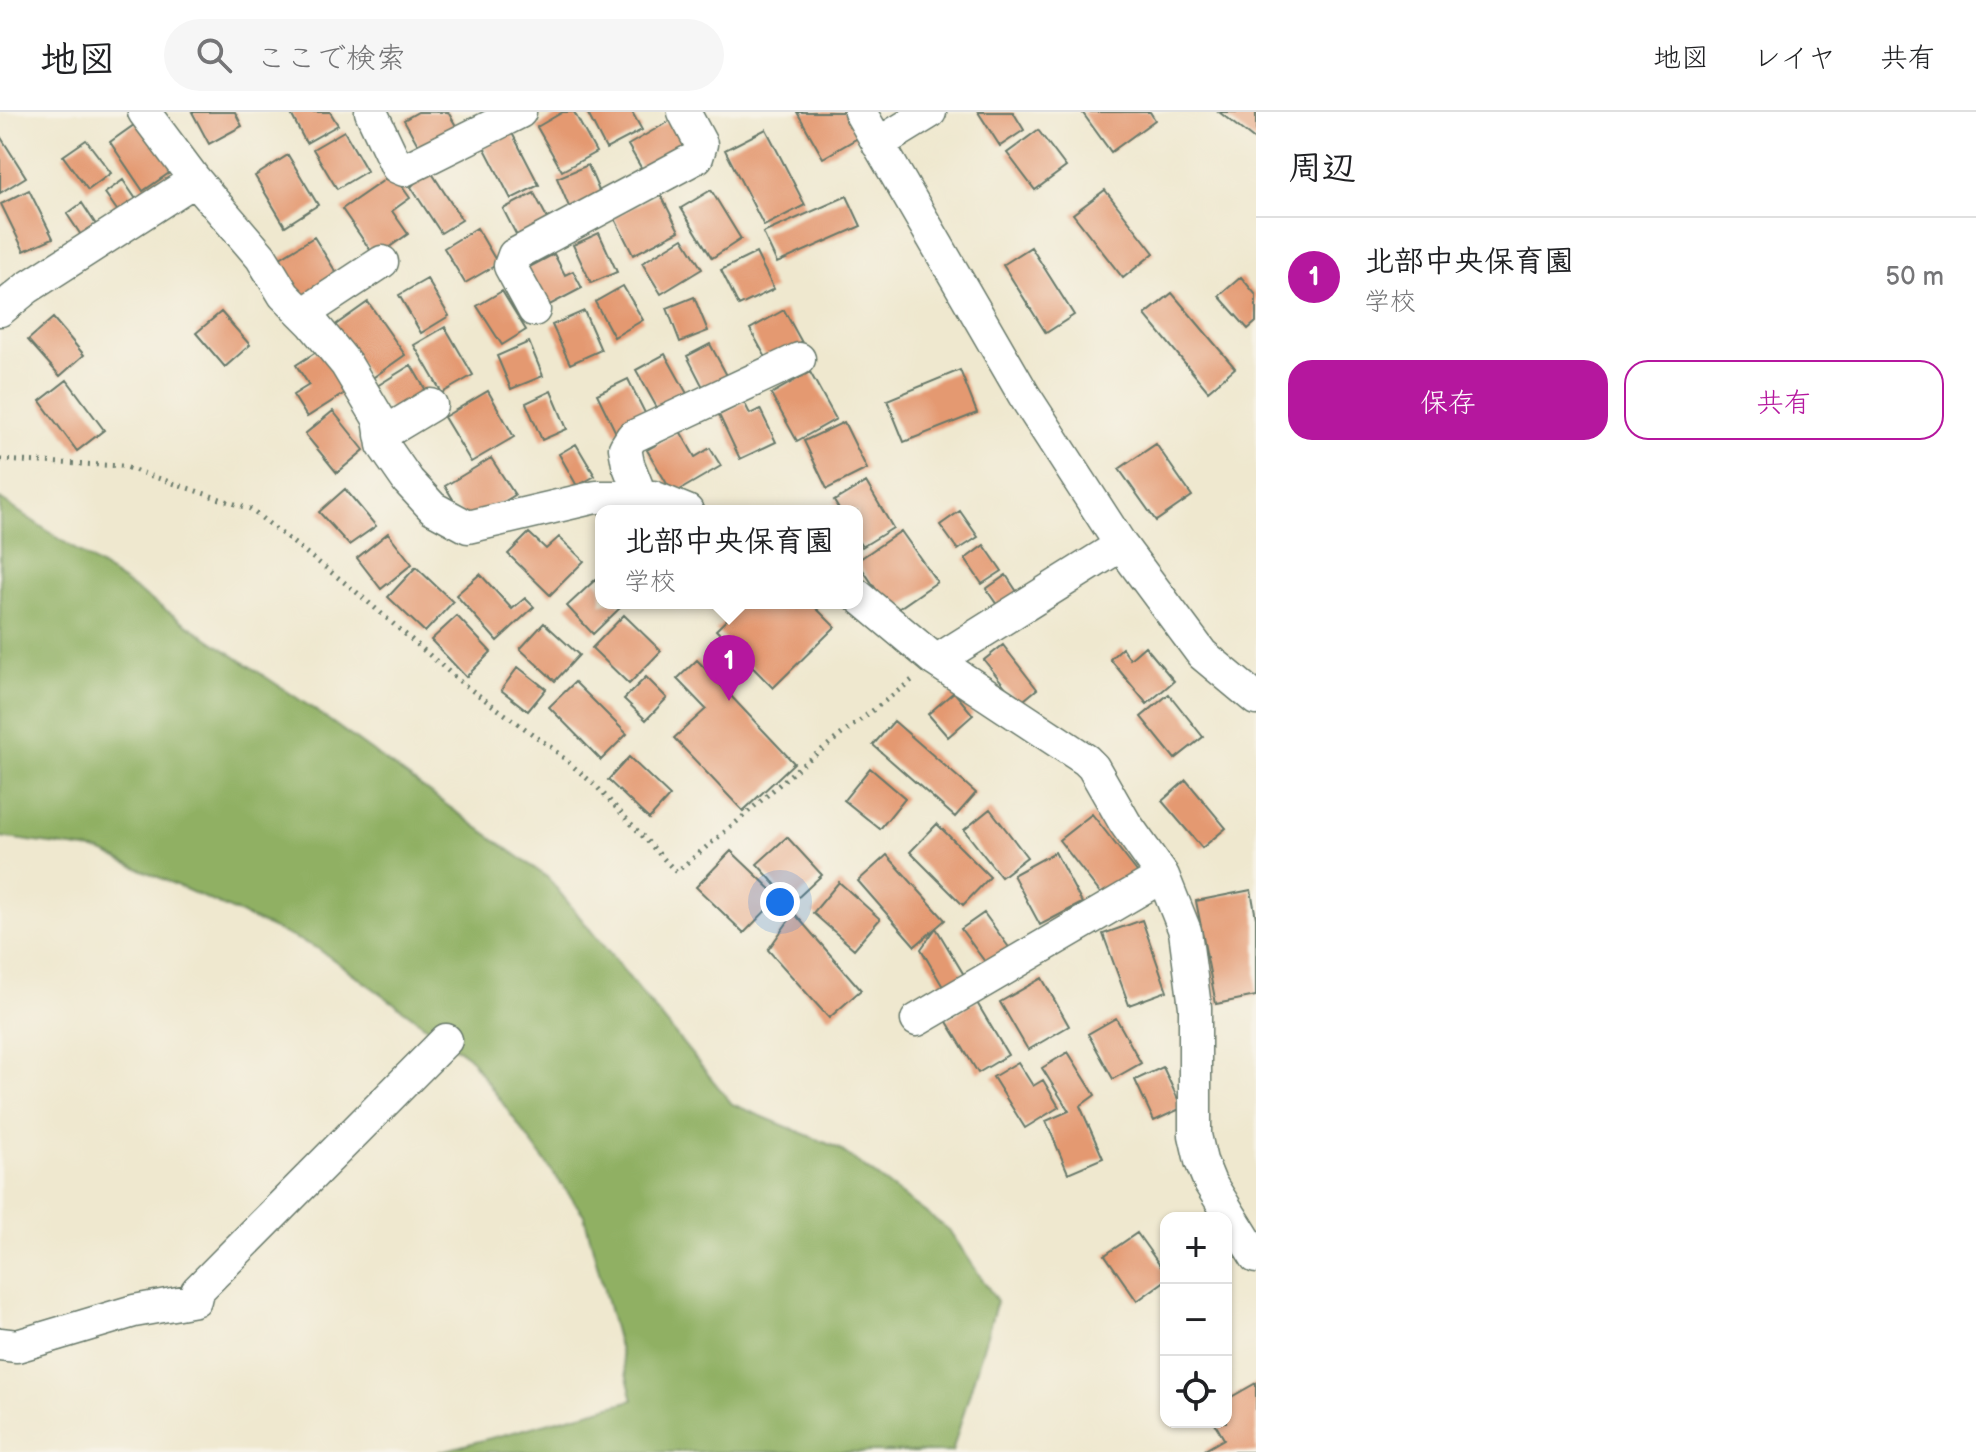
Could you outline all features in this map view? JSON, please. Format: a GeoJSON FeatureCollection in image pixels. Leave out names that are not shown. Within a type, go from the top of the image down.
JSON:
{"type":"FeatureCollection","features":[{"type":"Feature","properties":{"kind":"street"},"geometry":{"type":"LineString","coordinates":[[144,112],[195,180],[261,257],[284,295],[346,364],[379,419],[383,445],[408,481],[433,508],[468,527],[596,497],[653,497],[672,505]]}},
{"type":"Feature","properties":{"kind":"street"},"geometry":{"type":"LineString","coordinates":[[371,112],[397,167],[404,170],[520,112]]}},
{"type":"Feature","properties":{"kind":"street"},"geometry":{"type":"LineString","coordinates":[[534,310],[510,266],[514,255],[697,157],[701,144],[684,112]]}},
{"type":"Feature","properties":{"kind":"street"},"geometry":{"type":"LineString","coordinates":[[860,112],[1024,395],[1121,545],[1202,654],[1256,699]]}},
{"type":"Feature","properties":{"kind":"street"},"geometry":{"type":"LineString","coordinates":[[878,144],[930,112]]}},
{"type":"Feature","properties":{"kind":"street"},"geometry":{"type":"LineString","coordinates":[[0,310],[27,288],[195,180]]}},
{"type":"Feature","properties":{"kind":"street"},"geometry":{"type":"LineString","coordinates":[[303,314],[382,262]]}},
{"type":"Feature","properties":{"kind":"street"},"geometry":{"type":"LineString","coordinates":[[641,497],[625,448],[632,437],[799,359]]}},
{"type":"Feature","properties":{"kind":"street"},"geometry":{"type":"LineString","coordinates":[[381,435],[431,405]]}},
{"type":"Feature","properties":{"kind":"street"},"geometry":{"type":"LineString","coordinates":[[936,661],[1121,545]]}},
{"type":"Feature","properties":{"kind":"street"},"geometry":{"type":"LineString","coordinates":[[863,600],[936,661],[1086,760],[1163,876],[1185,931],[1195,1007],[1195,1135],[1201,1161],[1210,1183],[1256,1257]]}},
{"type":"Feature","properties":{"kind":"street"},"geometry":{"type":"LineString","coordinates":[[917,1020],[1163,876]]}},
{"type":"Feature","properties":{"kind":"street"},"geometry":{"type":"LineString","coordinates":[[0,1344],[17,1346],[134,1311],[195,1300],[197,1291],[446,1040]]}},
{"type":"Feature","properties":{"kind":"path"},"geometry":{"type":"LineString","coordinates":[[0,460],[122,466],[250,509],[354,590],[463,684],[552,748],[597,787],[676,872],[798,768],[936,661]]}},
{"type":"Feature","properties":{"kind":"green space"},"geometry":{"type":"Polygon","coordinates":[[[0,499],[312,708],[548,878],[732,1104],[838,1148],[949,1230],[997,1301],[952,1452],[438,1452],[633,1400],[584,1215],[469,1057],[317,948],[100,851],[0,837],[0,499]]]}},
{"type":"Feature","properties":{"kind":"building"},"geometry":{"type":"Polygon","coordinates":[[[192,112],[235,112],[242,126],[209,144],[192,112]]]}},
{"type":"Feature","properties":{"kind":"building"},"geometry":{"type":"Polygon","coordinates":[[[290,112],[330,112],[338,125],[306,143],[290,112]]]}},
{"type":"Feature","properties":{"kind":"building"},"geometry":{"type":"Polygon","coordinates":[[[418,112],[448,112],[460,133],[423,154],[404,120],[418,112]]]}},
{"type":"Feature","properties":{"kind":"building"},"geometry":{"type":"Polygon","coordinates":[[[563,112],[574,112],[596,152],[562,171],[537,127],[563,112]]]}},
{"type":"Feature","properties":{"kind":"building"},"geometry":{"type":"Polygon","coordinates":[[[587,112],[632,112],[642,130],[606,149],[587,112]]]}},
{"type":"Feature","properties":{"kind":"building"},"geometry":{"type":"Polygon","coordinates":[[[797,112],[848,112],[861,136],[823,158],[797,112]]]}},
{"type":"Feature","properties":{"kind":"building"},"geometry":{"type":"Polygon","coordinates":[[[978,112],[1013,112],[1024,130],[1000,146],[978,112]]]}},
{"type":"Feature","properties":{"kind":"building"},"geometry":{"type":"Polygon","coordinates":[[[1082,112],[1150,112],[1155,120],[1111,152],[1082,112]]]}},
{"type":"Feature","properties":{"kind":"building"},"geometry":{"type":"Polygon","coordinates":[[[1219,112],[1256,112],[1256,141],[1219,112]]]}},
{"type":"Feature","properties":{"kind":"building"},"geometry":{"type":"Polygon","coordinates":[[[673,119],[691,149],[646,176],[628,145],[673,119]]]}},
{"type":"Feature","properties":{"kind":"building"},"geometry":{"type":"Polygon","coordinates":[[[141,120],[175,169],[143,191],[110,142],[141,120]]]}},
{"type":"Feature","properties":{"kind":"building"},"geometry":{"type":"Polygon","coordinates":[[[766,129],[805,205],[764,226],[725,150],[766,129]]]}},
{"type":"Feature","properties":{"kind":"building"},"geometry":{"type":"Polygon","coordinates":[[[1038,130],[1066,167],[1035,190],[1007,153],[1038,130]]]}},
{"type":"Feature","properties":{"kind":"building"},"geometry":{"type":"Polygon","coordinates":[[[344,131],[367,171],[337,189],[313,149],[344,131]]]}},
{"type":"Feature","properties":{"kind":"building"},"geometry":{"type":"Polygon","coordinates":[[[512,133],[539,185],[511,199],[484,147],[512,133]]]}},
{"type":"Feature","properties":{"kind":"building"},"geometry":{"type":"Polygon","coordinates":[[[0,136],[26,177],[0,193],[0,136]]]}},
{"type":"Feature","properties":{"kind":"building"},"geometry":{"type":"Polygon","coordinates":[[[86,140],[111,173],[88,190],[63,156],[86,140]]]}},
{"type":"Feature","properties":{"kind":"building"},"geometry":{"type":"Polygon","coordinates":[[[288,155],[318,205],[285,226],[255,176],[288,155]]]}},
{"type":"Feature","properties":{"kind":"building"},"geometry":{"type":"Polygon","coordinates":[[[588,165],[603,200],[572,214],[557,178],[588,165]]]}},
{"type":"Feature","properties":{"kind":"building"},"geometry":{"type":"Polygon","coordinates":[[[428,167],[462,220],[441,233],[411,187],[428,167]]]}},
{"type":"Feature","properties":{"kind":"building"},"geometry":{"type":"Polygon","coordinates":[[[393,174],[410,198],[392,211],[408,234],[375,257],[342,209],[393,174]]]}},
{"type":"Feature","properties":{"kind":"building"},"geometry":{"type":"Polygon","coordinates":[[[123,180],[144,211],[126,223],[105,193],[123,180]]]}},
{"type":"Feature","properties":{"kind":"building"},"geometry":{"type":"Polygon","coordinates":[[[29,190],[53,238],[24,251],[1,204],[29,190]]]}},
{"type":"Feature","properties":{"kind":"building"},"geometry":{"type":"Polygon","coordinates":[[[711,190],[741,239],[712,258],[681,208],[711,190]]]}},
{"type":"Feature","properties":{"kind":"building"},"geometry":{"type":"Polygon","coordinates":[[[1105,190],[1154,253],[1123,278],[1073,214],[1105,190]]]}},
{"type":"Feature","properties":{"kind":"building"},"geometry":{"type":"Polygon","coordinates":[[[534,193],[552,227],[520,242],[503,209],[534,193]]]}},
{"type":"Feature","properties":{"kind":"building"},"geometry":{"type":"Polygon","coordinates":[[[660,193],[679,231],[633,255],[614,217],[660,193]]]}},
{"type":"Feature","properties":{"kind":"building"},"geometry":{"type":"Polygon","coordinates":[[[847,196],[861,226],[777,263],[763,233],[847,196]]]}},
{"type":"Feature","properties":{"kind":"building"},"geometry":{"type":"Polygon","coordinates":[[[82,203],[102,234],[87,244],[67,214],[82,203]]]}},
{"type":"Feature","properties":{"kind":"building"},"geometry":{"type":"Polygon","coordinates":[[[477,228],[498,264],[465,283],[444,248],[477,228]]]}},
{"type":"Feature","properties":{"kind":"building"},"geometry":{"type":"Polygon","coordinates":[[[599,233],[617,272],[591,283],[573,245],[599,233]]]}},
{"type":"Feature","properties":{"kind":"building"},"geometry":{"type":"Polygon","coordinates":[[[314,237],[339,277],[298,303],[272,263],[314,237]]]}},
{"type":"Feature","properties":{"kind":"building"},"geometry":{"type":"Polygon","coordinates":[[[683,238],[702,269],[661,294],[642,263],[683,238]]]}},
{"type":"Feature","properties":{"kind":"building"},"geometry":{"type":"Polygon","coordinates":[[[1031,247],[1074,315],[1046,333],[1003,265],[1031,247]]]}},
{"type":"Feature","properties":{"kind":"building"},"geometry":{"type":"Polygon","coordinates":[[[756,253],[774,289],[739,306],[721,270],[756,253]]]}},
{"type":"Feature","properties":{"kind":"building"},"geometry":{"type":"Polygon","coordinates":[[[554,254],[565,275],[573,271],[582,288],[542,309],[522,271],[554,254]]]}},
{"type":"Feature","properties":{"kind":"building"},"geometry":{"type":"Polygon","coordinates":[[[1241,277],[1256,295],[1256,322],[1248,329],[1219,296],[1241,277]]]}},
{"type":"Feature","properties":{"kind":"building"},"geometry":{"type":"Polygon","coordinates":[[[427,279],[449,316],[421,333],[399,295],[427,279]]]}},
{"type":"Feature","properties":{"kind":"building"},"geometry":{"type":"Polygon","coordinates":[[[623,286],[643,320],[614,337],[595,302],[623,286]]]}},
{"type":"Feature","properties":{"kind":"building"},"geometry":{"type":"Polygon","coordinates":[[[502,291],[526,330],[502,345],[477,306],[502,291]]]}},
{"type":"Feature","properties":{"kind":"building"},"geometry":{"type":"Polygon","coordinates":[[[1172,293],[1235,368],[1208,391],[1145,315],[1172,293]]]}},
{"type":"Feature","properties":{"kind":"building"},"geometry":{"type":"Polygon","coordinates":[[[694,297],[708,331],[680,342],[667,308],[694,297]]]}},
{"type":"Feature","properties":{"kind":"building"},"geometry":{"type":"Polygon","coordinates":[[[368,302],[405,355],[371,379],[334,326],[368,302]]]}},
{"type":"Feature","properties":{"kind":"building"},"geometry":{"type":"Polygon","coordinates":[[[784,310],[805,348],[771,367],[750,329],[784,310]]]}},
{"type":"Feature","properties":{"kind":"building"},"geometry":{"type":"Polygon","coordinates":[[[584,311],[601,350],[570,364],[552,325],[584,311]]]}},
{"type":"Feature","properties":{"kind":"building"},"geometry":{"type":"Polygon","coordinates":[[[221,312],[250,345],[225,367],[196,333],[221,312]]]}},
{"type":"Feature","properties":{"kind":"building"},"geometry":{"type":"Polygon","coordinates":[[[53,318],[84,355],[60,376],[28,340],[53,318]]]}},
{"type":"Feature","properties":{"kind":"building"},"geometry":{"type":"Polygon","coordinates":[[[445,327],[473,375],[442,393],[414,345],[445,327]]]}},
{"type":"Feature","properties":{"kind":"building"},"geometry":{"type":"Polygon","coordinates":[[[529,342],[543,376],[511,389],[497,356],[529,342]]]}},
{"type":"Feature","properties":{"kind":"building"},"geometry":{"type":"Polygon","coordinates":[[[710,344],[731,383],[707,395],[687,356],[710,344]]]}},
{"type":"Feature","properties":{"kind":"building"},"geometry":{"type":"Polygon","coordinates":[[[321,349],[348,391],[307,417],[293,395],[309,385],[296,365],[321,349]]]}},
{"type":"Feature","properties":{"kind":"building"},"geometry":{"type":"Polygon","coordinates":[[[665,354],[690,399],[661,415],[636,370],[665,354]]]}},
{"type":"Feature","properties":{"kind":"building"},"geometry":{"type":"Polygon","coordinates":[[[411,365],[428,394],[393,414],[377,386],[411,365]]]}},
{"type":"Feature","properties":{"kind":"building"},"geometry":{"type":"Polygon","coordinates":[[[960,370],[977,413],[904,442],[887,400],[960,370]]]}},
{"type":"Feature","properties":{"kind":"building"},"geometry":{"type":"Polygon","coordinates":[[[810,372],[836,419],[797,441],[771,394],[810,372]]]}},
{"type":"Feature","properties":{"kind":"building"},"geometry":{"type":"Polygon","coordinates":[[[628,379],[647,417],[616,433],[597,394],[628,379]]]}},
{"type":"Feature","properties":{"kind":"building"},"geometry":{"type":"Polygon","coordinates":[[[67,380],[104,430],[77,451],[40,401],[67,380]]]}},
{"type":"Feature","properties":{"kind":"building"},"geometry":{"type":"Polygon","coordinates":[[[488,391],[514,437],[471,462],[444,417],[488,391]]]}},
{"type":"Feature","properties":{"kind":"building"},"geometry":{"type":"Polygon","coordinates":[[[551,391],[567,429],[542,440],[526,403],[551,391]]]}},
{"type":"Feature","properties":{"kind":"building"},"geometry":{"type":"Polygon","coordinates":[[[744,402],[750,414],[760,409],[776,442],[740,459],[719,415],[744,402]]]}},
{"type":"Feature","properties":{"kind":"building"},"geometry":{"type":"Polygon","coordinates":[[[333,411],[364,450],[337,473],[305,434],[333,411]]]}},
{"type":"Feature","properties":{"kind":"building"},"geometry":{"type":"Polygon","coordinates":[[[844,422],[867,469],[827,489],[804,441],[844,422]]]}},
{"type":"Feature","properties":{"kind":"building"},"geometry":{"type":"Polygon","coordinates":[[[680,431],[695,457],[710,448],[721,466],[673,494],[647,450],[680,431]]]}},
{"type":"Feature","properties":{"kind":"building"},"geometry":{"type":"Polygon","coordinates":[[[576,444],[595,476],[577,486],[559,454],[576,444]]]}},
{"type":"Feature","properties":{"kind":"building"},"geometry":{"type":"Polygon","coordinates":[[[1156,444],[1192,496],[1156,521],[1119,469],[1156,444]]]}},
{"type":"Feature","properties":{"kind":"building"},"geometry":{"type":"Polygon","coordinates":[[[491,458],[515,495],[468,524],[445,486],[491,458]]]}},
{"type":"Feature","properties":{"kind":"building"},"geometry":{"type":"Polygon","coordinates":[[[866,482],[893,528],[863,546],[863,505],[836,505],[834,501],[866,482]]]}},
{"type":"Feature","properties":{"kind":"building"},"geometry":{"type":"Polygon","coordinates":[[[345,489],[376,526],[349,545],[319,512],[345,489]]]}},
{"type":"Feature","properties":{"kind":"building"},"geometry":{"type":"Polygon","coordinates":[[[960,511],[978,537],[958,550],[940,525],[960,511]]]}},
{"type":"Feature","properties":{"kind":"building"},"geometry":{"type":"Polygon","coordinates":[[[901,531],[937,582],[892,613],[863,570],[863,557],[901,531]]]}},
{"type":"Feature","properties":{"kind":"building"},"geometry":{"type":"Polygon","coordinates":[[[388,533],[412,564],[381,589],[357,558],[388,533]]]}},
{"type":"Feature","properties":{"kind":"building"},"geometry":{"type":"Polygon","coordinates":[[[529,533],[546,549],[559,537],[584,561],[550,595],[508,554],[529,533]]]}},
{"type":"Feature","properties":{"kind":"building"},"geometry":{"type":"Polygon","coordinates":[[[984,545],[1002,571],[982,584],[965,559],[984,545]]]}},
{"type":"Feature","properties":{"kind":"building"},"geometry":{"type":"Polygon","coordinates":[[[416,567],[453,602],[425,632],[388,597],[416,567]]]}},
{"type":"Feature","properties":{"kind":"building"},"geometry":{"type":"Polygon","coordinates":[[[480,574],[512,609],[525,598],[534,607],[497,641],[456,595],[480,574]]]}},
{"type":"Feature","properties":{"kind":"building"},"geometry":{"type":"Polygon","coordinates":[[[1006,575],[1023,601],[1004,615],[986,589],[1006,575]]]}},
{"type":"Feature","properties":{"kind":"building"},"geometry":{"type":"Polygon","coordinates":[[[595,580],[595,609],[619,609],[593,634],[567,606],[595,580]]]}},
{"type":"Feature","properties":{"kind":"building"},"geometry":{"type":"Polygon","coordinates":[[[738,609],[817,609],[835,627],[773,688],[716,630],[738,609]]]}},
{"type":"Feature","properties":{"kind":"building"},"geometry":{"type":"Polygon","coordinates":[[[624,615],[661,651],[629,684],[592,648],[624,615]]]}},
{"type":"Feature","properties":{"kind":"building"},"geometry":{"type":"Polygon","coordinates":[[[457,616],[491,652],[466,677],[431,640],[457,616]]]}},
{"type":"Feature","properties":{"kind":"building"},"geometry":{"type":"Polygon","coordinates":[[[544,623],[579,655],[555,681],[520,649],[544,623]]]}},
{"type":"Feature","properties":{"kind":"building"},"geometry":{"type":"Polygon","coordinates":[[[1003,645],[1037,689],[1019,704],[984,660],[1003,645]]]}},
{"type":"Feature","properties":{"kind":"building"},"geometry":{"type":"Polygon","coordinates":[[[1145,646],[1174,681],[1147,704],[1110,659],[1122,648],[1130,659],[1145,646]]]}},
{"type":"Feature","properties":{"kind":"building"},"geometry":{"type":"Polygon","coordinates":[[[697,660],[794,763],[743,811],[674,738],[706,709],[677,679],[697,660]]]}},
{"type":"Feature","properties":{"kind":"building"},"geometry":{"type":"Polygon","coordinates":[[[518,667],[546,689],[528,711],[501,690],[518,667]]]}},
{"type":"Feature","properties":{"kind":"building"},"geometry":{"type":"Polygon","coordinates":[[[646,677],[667,698],[646,720],[624,699],[646,677]]]}},
{"type":"Feature","properties":{"kind":"building"},"geometry":{"type":"Polygon","coordinates":[[[575,682],[627,734],[601,760],[549,707],[575,682]]]}},
{"type":"Feature","properties":{"kind":"building"},"geometry":{"type":"Polygon","coordinates":[[[954,692],[973,715],[948,737],[928,714],[954,692]]]}},
{"type":"Feature","properties":{"kind":"building"},"geometry":{"type":"Polygon","coordinates":[[[1169,694],[1203,737],[1175,759],[1141,717],[1169,694]]]}},
{"type":"Feature","properties":{"kind":"building"},"geometry":{"type":"Polygon","coordinates":[[[894,721],[976,793],[955,817],[873,745],[894,721]]]}},
{"type":"Feature","properties":{"kind":"building"},"geometry":{"type":"Polygon","coordinates":[[[629,757],[670,796],[649,819],[608,780],[629,757]]]}},
{"type":"Feature","properties":{"kind":"building"},"geometry":{"type":"Polygon","coordinates":[[[870,768],[905,798],[880,829],[844,800],[870,768]]]}},
{"type":"Feature","properties":{"kind":"building"},"geometry":{"type":"Polygon","coordinates":[[[1186,780],[1226,828],[1202,848],[1162,801],[1186,780]]]}},
{"type":"Feature","properties":{"kind":"building"},"geometry":{"type":"Polygon","coordinates":[[[990,809],[1027,857],[1001,877],[964,830],[990,809]]]}},
{"type":"Feature","properties":{"kind":"building"},"geometry":{"type":"Polygon","coordinates":[[[1092,814],[1141,877],[1108,903],[1059,840],[1092,814]]]}},
{"type":"Feature","properties":{"kind":"building"},"geometry":{"type":"Polygon","coordinates":[[[937,824],[990,877],[963,905],[910,852],[937,824]]]}},
{"type":"Feature","properties":{"kind":"building"},"geometry":{"type":"Polygon","coordinates":[[[787,837],[822,875],[792,903],[757,864],[787,837]]]}},
{"type":"Feature","properties":{"kind":"building"},"geometry":{"type":"Polygon","coordinates":[[[731,851],[779,897],[744,933],[696,887],[731,851]]]}},
{"type":"Feature","properties":{"kind":"building"},"geometry":{"type":"Polygon","coordinates":[[[1055,852],[1082,903],[1040,925],[1013,875],[1055,852]]]}},
{"type":"Feature","properties":{"kind":"building"},"geometry":{"type":"Polygon","coordinates":[[[887,855],[945,920],[915,946],[858,881],[887,855]]]}},
{"type":"Feature","properties":{"kind":"building"},"geometry":{"type":"Polygon","coordinates":[[[839,882],[880,919],[854,949],[813,913],[839,882]]]}},
{"type":"Feature","properties":{"kind":"building"},"geometry":{"type":"Polygon","coordinates":[[[1251,890],[1256,918],[1256,996],[1216,1004],[1196,901],[1251,890]]]}},
{"type":"Feature","properties":{"kind":"building"},"geometry":{"type":"Polygon","coordinates":[[[794,913],[861,990],[829,1018],[768,950],[794,913]]]}},
{"type":"Feature","properties":{"kind":"building"},"geometry":{"type":"Polygon","coordinates":[[[984,913],[1013,953],[991,970],[961,929],[984,913]]]}},
{"type":"Feature","properties":{"kind":"building"},"geometry":{"type":"Polygon","coordinates":[[[1142,920],[1167,991],[1129,1005],[1103,934],[1142,920]]]}},
{"type":"Feature","properties":{"kind":"building"},"geometry":{"type":"Polygon","coordinates":[[[936,928],[964,975],[943,987],[921,949],[936,928]]]}},
{"type":"Feature","properties":{"kind":"building"},"geometry":{"type":"Polygon","coordinates":[[[1042,978],[1069,1026],[1028,1050],[1000,1002],[1042,978]]]}},
{"type":"Feature","properties":{"kind":"building"},"geometry":{"type":"Polygon","coordinates":[[[976,1001],[1008,1055],[978,1073],[946,1020],[976,1001]]]}},
{"type":"Feature","properties":{"kind":"building"},"geometry":{"type":"Polygon","coordinates":[[[1116,1018],[1141,1063],[1113,1079],[1088,1034],[1116,1018]]]}},
{"type":"Feature","properties":{"kind":"building"},"geometry":{"type":"Polygon","coordinates":[[[1068,1052],[1095,1095],[1080,1106],[1103,1158],[1068,1173],[1046,1121],[1069,1111],[1042,1068],[1068,1052]]]}},
{"type":"Feature","properties":{"kind":"building"},"geometry":{"type":"Polygon","coordinates":[[[1018,1062],[1033,1086],[1043,1080],[1059,1107],[1025,1128],[993,1077],[1018,1062]]]}},
{"type":"Feature","properties":{"kind":"building"},"geometry":{"type":"Polygon","coordinates":[[[1163,1067],[1182,1108],[1154,1121],[1135,1080],[1163,1067]]]}},
{"type":"Feature","properties":{"kind":"building"},"geometry":{"type":"Polygon","coordinates":[[[1137,1233],[1160,1266],[1160,1284],[1137,1301],[1105,1255],[1137,1233]]]}},
{"type":"Feature","properties":{"kind":"building"},"geometry":{"type":"Polygon","coordinates":[[[1256,1383],[1256,1452],[1206,1452],[1224,1439],[1218,1428],[1232,1428],[1232,1397],[1256,1383]]]}},
{"type":"Feature","properties":{"kind":"place","name":"北部中央保育園"},"geometry":{"type":"Point","coordinates":[729,701]}}]}
